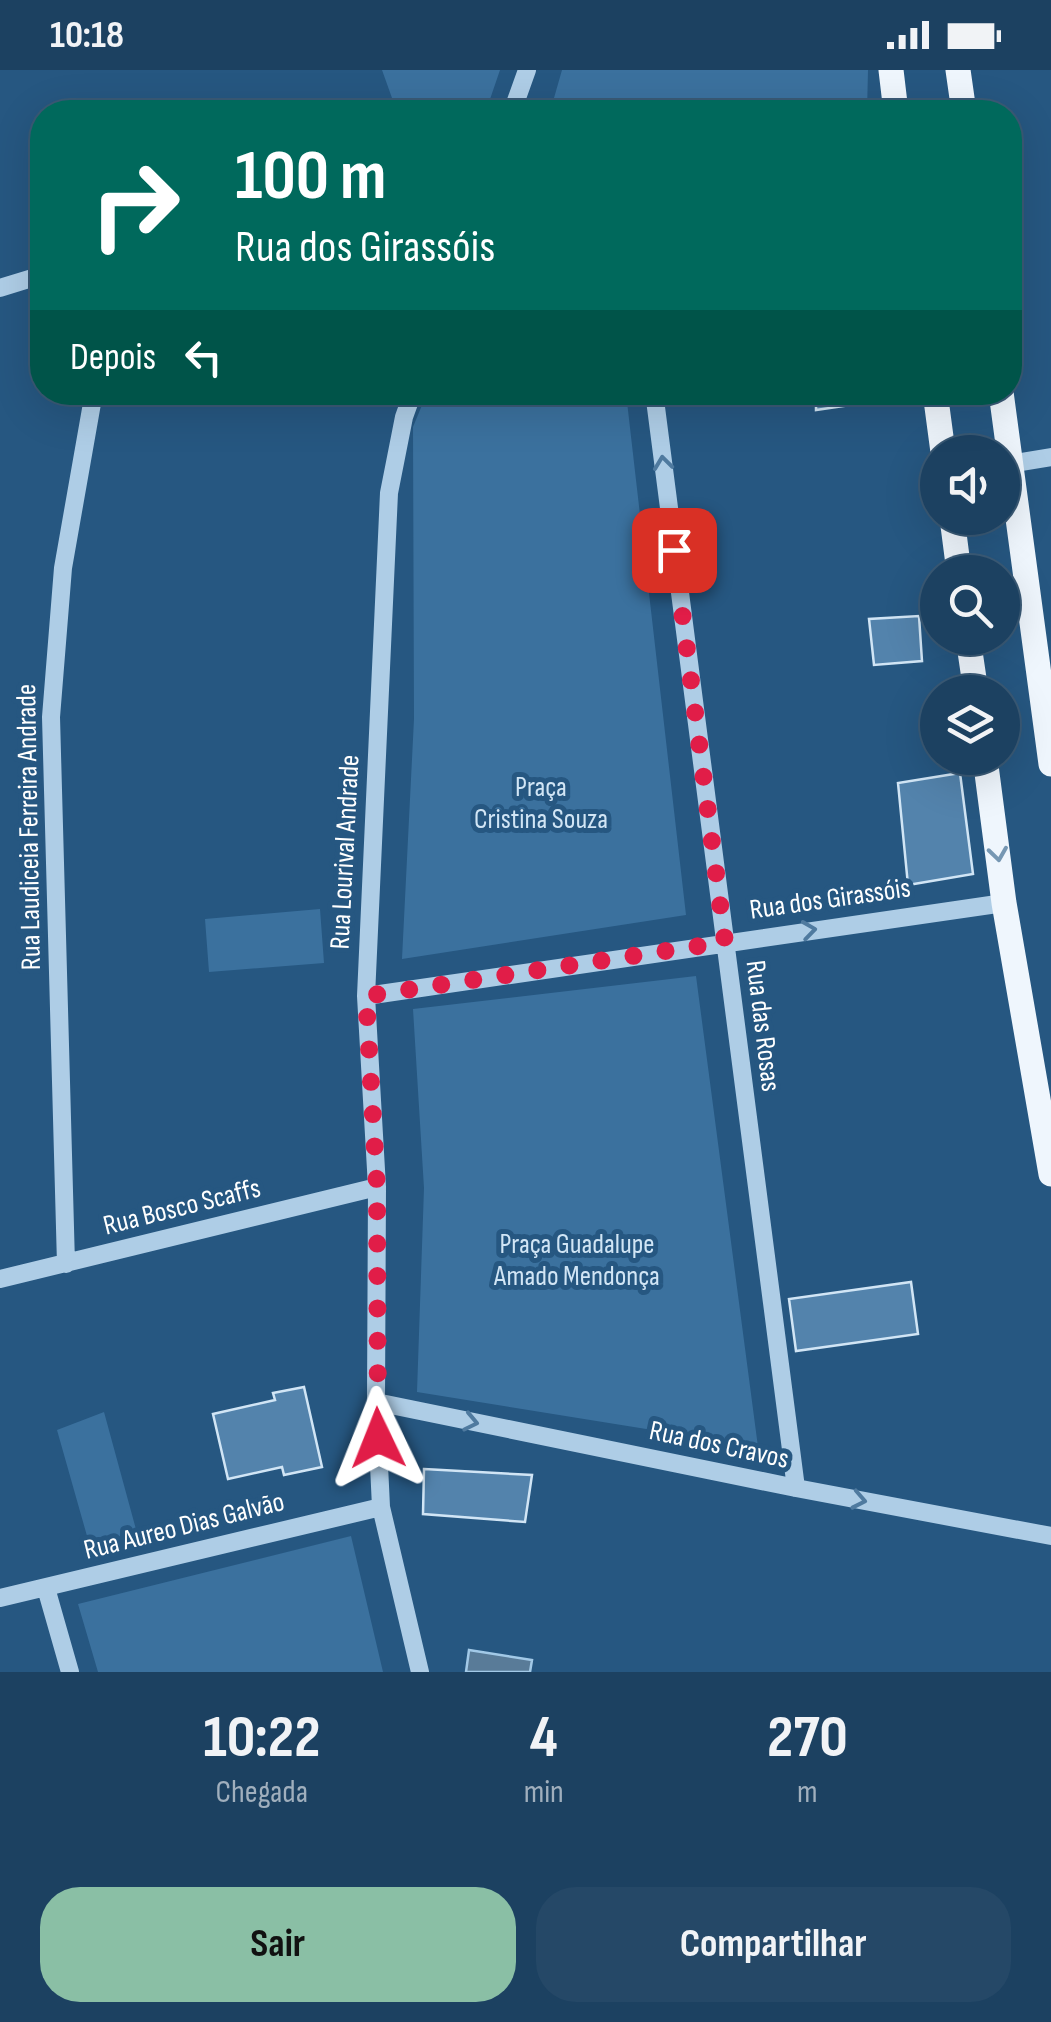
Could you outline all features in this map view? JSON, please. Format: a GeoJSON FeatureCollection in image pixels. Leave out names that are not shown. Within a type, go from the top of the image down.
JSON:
{"type":"FeatureCollection","features":[{"type":"Feature","properties":{"kind":"main road"},"geometry":{"type":"LineString","coordinates":[[891,70],[895,100]]}},
{"type":"Feature","properties":{"kind":"main road"},"geometry":{"type":"LineString","coordinates":[[958,70],[962,100]]}},
{"type":"Feature","properties":{"kind":"main road"},"geometry":{"type":"LineString","coordinates":[[937,405],[941,435]]}},
{"type":"Feature","properties":{"kind":"main road"},"geometry":{"type":"LineString","coordinates":[[1003,405],[1006,435]]}},
{"type":"Feature","properties":{"kind":"main road"},"geometry":{"type":"LineString","coordinates":[[1020,535],[1050,755]]}},
{"type":"Feature","properties":{"kind":"main road"},"geometry":{"type":"LineString","coordinates":[[986,775],[1004,903],[1051,1174]]}},
{"type":"Feature","properties":{"kind":"street"},"geometry":{"type":"LineString","coordinates":[[516,100],[527,70]]}},
{"type":"Feature","properties":{"kind":"street"},"geometry":{"type":"LineString","coordinates":[[0,288],[30,279]]}},
{"type":"Feature","properties":{"kind":"street","name":"Rua Laudiceia Ferreira Andrade"},"geometry":{"type":"LineString","coordinates":[[66,1264],[51,718],[62,568],[92,405]]}},
{"type":"Feature","properties":{"kind":"street","name":"Rua Lourival Andrade"},"geometry":{"type":"LineString","coordinates":[[408,405],[389,493],[366,996],[377,1187],[376,1402],[381,1507],[420,1672]]}},
{"type":"Feature","properties":{"kind":"street","name":"Rua das Rosas"},"geometry":{"type":"LineString","coordinates":[[656,405],[796,1488]]}},
{"type":"Feature","properties":{"kind":"street"},"geometry":{"type":"LineString","coordinates":[[1020,462],[1051,457]]}},
{"type":"Feature","properties":{"kind":"street","name":"Rua dos Girassóis"},"geometry":{"type":"LineString","coordinates":[[366,996],[1004,903]]}},
{"type":"Feature","properties":{"kind":"street","name":"Rua Bosco Scaffs"},"geometry":{"type":"LineString","coordinates":[[0,1280],[377,1187]]}},
{"type":"Feature","properties":{"kind":"street","name":"Rua dos Cravos"},"geometry":{"type":"LineString","coordinates":[[376,1402],[1051,1536]]}},
{"type":"Feature","properties":{"kind":"street","name":"Rua Aureo Dias Galvão"},"geometry":{"type":"LineString","coordinates":[[0,1598],[381,1507]]}},
{"type":"Feature","properties":{"kind":"street"},"geometry":{"type":"LineString","coordinates":[[46,1588],[70,1672]]}},
{"type":"Feature","properties":{"kind":"green space"},"geometry":{"type":"Polygon","coordinates":[[[382,70],[500,70],[490,100],[393,100],[382,70]]]}},
{"type":"Feature","properties":{"kind":"green space"},"geometry":{"type":"Polygon","coordinates":[[[562,70],[868,70],[867,100],[553,100],[562,70]]]}},
{"type":"Feature","properties":{"kind":"green space","name":"Praça Cristina Souza"},"geometry":{"type":"Polygon","coordinates":[[[422,405],[627,405],[686,915],[402,959],[414,719],[413,427],[422,405]]]}},
{"type":"Feature","properties":{"kind":"green space"},"geometry":{"type":"Polygon","coordinates":[[[320,909],[324,963],[209,972],[205,919],[320,909]]]}},
{"type":"Feature","properties":{"kind":"green space","name":"Praça Guadalupe Amado Mendonça"},"geometry":{"type":"Polygon","coordinates":[[[696,976],[758,1447],[417,1392],[424,1188],[413,1009],[696,976]]]}},
{"type":"Feature","properties":{"kind":"green space"},"geometry":{"type":"Polygon","coordinates":[[[104,1412],[137,1533],[89,1543],[57,1430],[104,1412]]]}},
{"type":"Feature","properties":{"kind":"green space"},"geometry":{"type":"Polygon","coordinates":[[[351,1536],[383,1672],[98,1672],[78,1604],[351,1536]]]}},
{"type":"Feature","properties":{"kind":"shaded area"},"geometry":{"type":"Polygon","coordinates":[[[469,1650],[532,1660],[530,1672],[466,1672],[469,1650]]]}},
{"type":"Feature","properties":{"kind":"building"},"geometry":{"type":"Polygon","coordinates":[[[816,405],[850,405],[816,410],[816,405]]]}},
{"type":"Feature","properties":{"kind":"building"},"geometry":{"type":"Polygon","coordinates":[[[919,616],[922,661],[874,665],[869,619],[919,616]]]}},
{"type":"Feature","properties":{"kind":"building"},"geometry":{"type":"Polygon","coordinates":[[[960,775],[973,874],[908,885],[898,783],[960,775]]]}},
{"type":"Feature","properties":{"kind":"building"},"geometry":{"type":"Polygon","coordinates":[[[911,1282],[918,1334],[796,1351],[789,1299],[911,1282]]]}},
{"type":"Feature","properties":{"kind":"building"},"geometry":{"type":"Polygon","coordinates":[[[304,1387],[322,1467],[284,1475],[282,1467],[228,1479],[213,1414],[275,1400],[273,1393],[304,1387]]]}},
{"type":"Feature","properties":{"kind":"building"},"geometry":{"type":"Polygon","coordinates":[[[424,1469],[532,1475],[525,1522],[423,1514],[424,1469]]]}},
{"type":"Feature","properties":{"kind":"route"},"geometry":{"type":"LineString","coordinates":[[378,1438],[377,1187],[366,996],[725,942],[674,550]]}}]}
